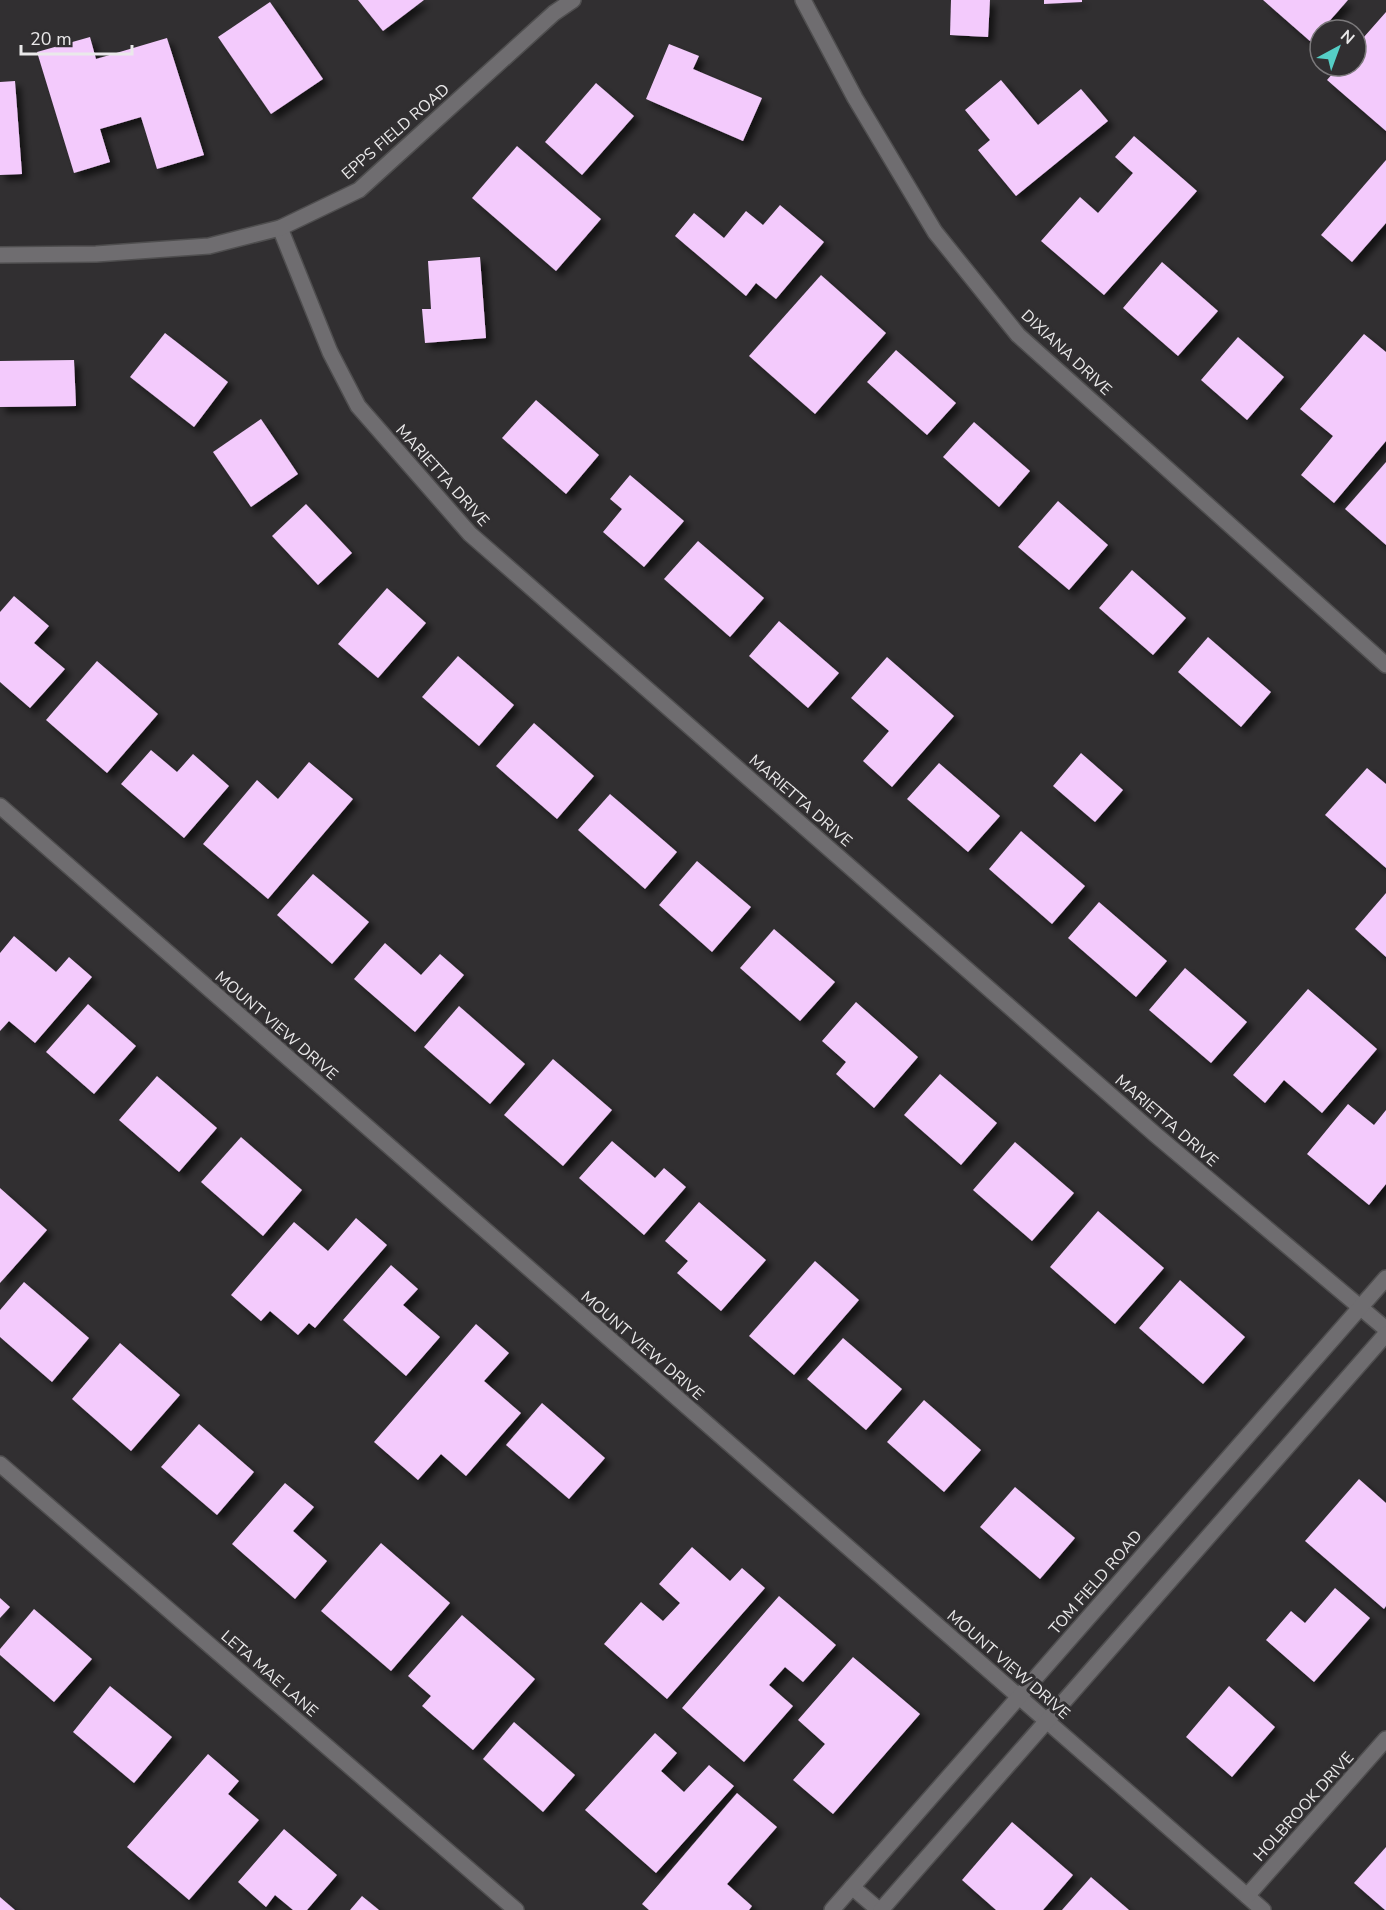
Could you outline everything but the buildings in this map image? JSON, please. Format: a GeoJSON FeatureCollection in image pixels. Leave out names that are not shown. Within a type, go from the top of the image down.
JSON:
{"type":"FeatureCollection","features":[{"type":"Feature","properties":{"kind":"street","name":"EPPS FIELD ROAD"},"geometry":{"type":"LineString","coordinates":[[0,255],[96,254],[209,246],[280,228],[359,190],[554,13],[573,0]]}},
{"type":"Feature","properties":{"kind":"street","name":"DIXIANA DRIVE"},"geometry":{"type":"LineString","coordinates":[[803,0],[855,98],[935,232],[1018,334],[1386,665]]}},
{"type":"Feature","properties":{"kind":"street","name":"MARIETTA DRIVE"},"geometry":{"type":"LineString","coordinates":[[280,228],[330,352],[358,406],[470,534],[1157,1136],[1386,1329]]}},
{"type":"Feature","properties":{"kind":"street","name":"MOUNT VIEW DRIVE"},"geometry":{"type":"LineString","coordinates":[[0,806],[1263,1910]]}},
{"type":"Feature","properties":{"kind":"street","name":"TOM FIELD ROAD"},"geometry":{"type":"LineString","coordinates":[[832,1910],[1386,1278]]}},
{"type":"Feature","properties":{"kind":"street"},"geometry":{"type":"LineString","coordinates":[[852,1887],[880,1910],[1386,1334]]}},
{"type":"Feature","properties":{"kind":"street","name":"LETA MAE LANE"},"geometry":{"type":"LineString","coordinates":[[0,1464],[516,1910]]}},
{"type":"Feature","properties":{"kind":"street","name":"HOLBROOK DRIVE"},"geometry":{"type":"LineString","coordinates":[[1247,1896],[1386,1739]]}}]}
